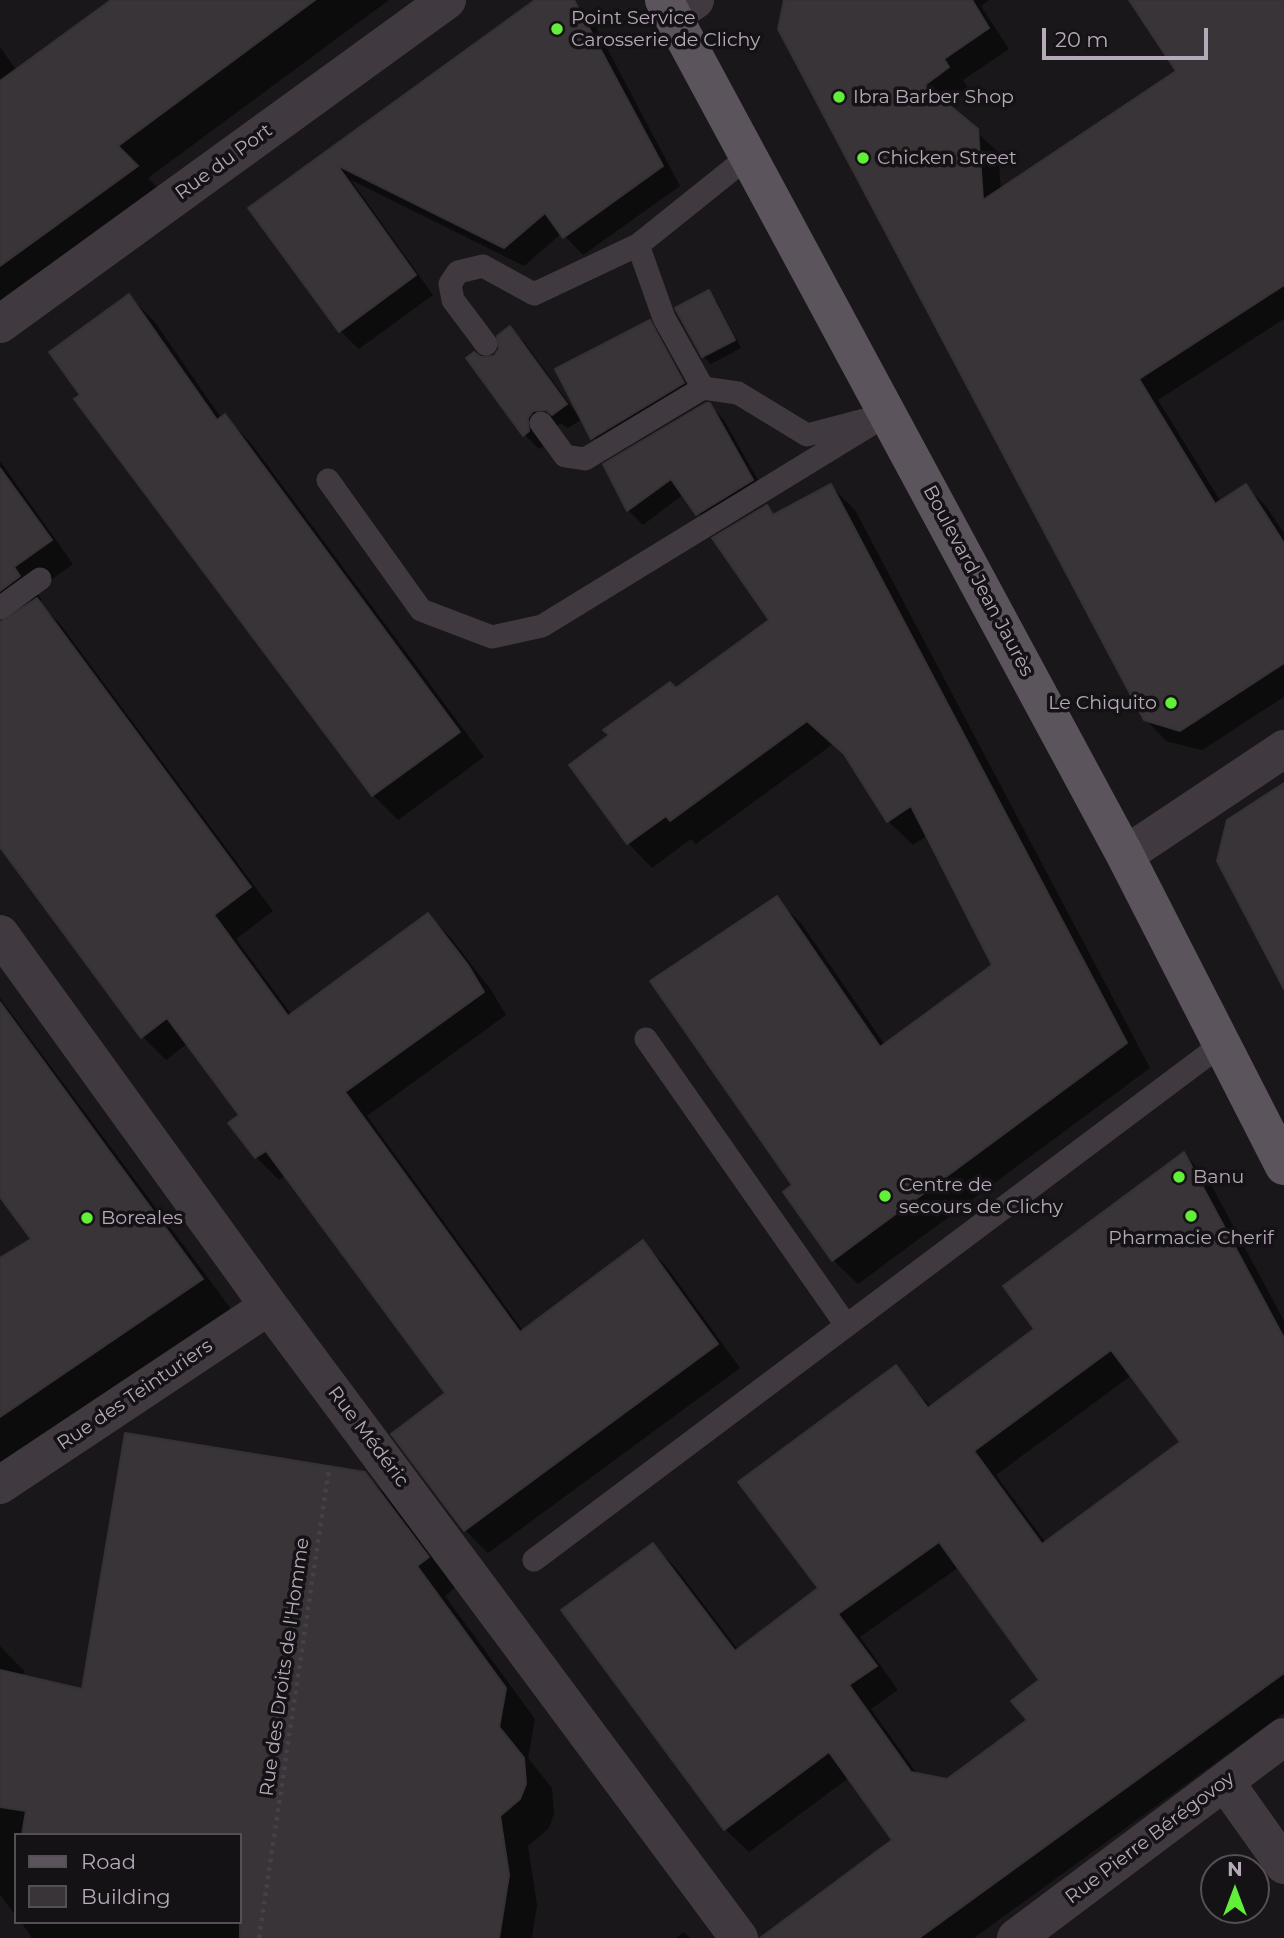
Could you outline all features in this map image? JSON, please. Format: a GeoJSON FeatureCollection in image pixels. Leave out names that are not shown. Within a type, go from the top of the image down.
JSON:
{"type":"FeatureCollection","features":[{"type":"Feature","properties":{"kind":"main road","name":"Boulevard Jean Jaurès"},"geometry":{"type":"LineString","coordinates":[[677,5],[748,156],[1125,855],[1282,1159]]}},
{"type":"Feature","properties":{"kind":"street","name":"Rue du Port"},"geometry":{"type":"LineString","coordinates":[[0,324],[447,0]]}},
{"type":"Feature","properties":{"kind":"street"},"geometry":{"type":"LineString","coordinates":[[1125,855],[1284,749]]}},
{"type":"Feature","properties":{"kind":"street","name":"Rue Médéric"},"geometry":{"type":"LineString","coordinates":[[0,934],[269,1306],[739,1938]]}},
{"type":"Feature","properties":{"kind":"street","name":"Rue des Teinturiers"},"geometry":{"type":"LineString","coordinates":[[0,1485],[269,1306]]}},
{"type":"Feature","properties":{"kind":"street","name":"Rue Pierre Bérégovoy"},"geometry":{"type":"LineString","coordinates":[[1016,1938],[1284,1737]]}},
{"type":"Feature","properties":{"kind":"street"},"geometry":{"type":"LineString","coordinates":[[1225,1783],[1284,1865]]}},
{"type":"Feature","properties":{"kind":"lane"},"geometry":{"type":"LineString","coordinates":[[486,344],[453,300],[450,284],[458,272],[483,266],[534,294],[638,245],[748,156]]}},
{"type":"Feature","properties":{"kind":"lane"},"geometry":{"type":"LineString","coordinates":[[638,245],[664,318],[704,388]]}},
{"type":"Feature","properties":{"kind":"lane"},"geometry":{"type":"LineString","coordinates":[[541,423],[565,456],[584,459],[704,388],[738,393],[807,435],[888,414]]}},
{"type":"Feature","properties":{"kind":"lane"},"geometry":{"type":"LineString","coordinates":[[328,480],[421,610],[492,637],[542,626],[888,414]]}},
{"type":"Feature","properties":{"kind":"lane"},"geometry":{"type":"LineString","coordinates":[[0,608],[40,579]]}},
{"type":"Feature","properties":{"kind":"lane"},"geometry":{"type":"LineString","coordinates":[[646,1039],[845,1325]]}},
{"type":"Feature","properties":{"kind":"lane"},"geometry":{"type":"LineString","coordinates":[[534,1560],[1222,1044]]}},
{"type":"Feature","properties":{"kind":"path","name":"Rue des Droits de l'Homme"},"geometry":{"type":"LineString","coordinates":[[259,1938],[340,1399]]}},
{"type":"Feature","properties":{"kind":"building"},"geometry":{"type":"Polygon","coordinates":[[[111,0],[315,0],[118,146],[138,166],[0,266],[0,81],[111,0]]]}},
{"type":"Feature","properties":{"kind":"building"},"geometry":{"type":"Polygon","coordinates":[[[535,0],[574,0],[663,166],[563,238],[545,213],[504,248],[337,165],[416,275],[339,332],[248,208],[535,0]]]}},
{"type":"Feature","properties":{"kind":"building"},"geometry":{"type":"Polygon","coordinates":[[[784,0],[972,0],[989,28],[944,59],[949,67],[925,85],[978,129],[983,200],[1176,71],[1129,0],[1284,0],[1284,285],[1139,379],[1215,504],[1246,484],[1284,543],[1284,663],[1180,731],[1144,720],[778,29],[784,0]]]}},
{"type":"Feature","properties":{"kind":"building"},"geometry":{"type":"Polygon","coordinates":[[[709,290],[735,340],[702,357],[675,308],[709,290]]]}},
{"type":"Feature","properties":{"kind":"building"},"geometry":{"type":"Polygon","coordinates":[[[129,294],[217,420],[225,414],[460,732],[372,796],[74,399],[80,395],[49,352],[129,294]]]}},
{"type":"Feature","properties":{"kind":"building"},"geometry":{"type":"Polygon","coordinates":[[[650,320],[684,383],[591,439],[555,369],[650,320]]]}},
{"type":"Feature","properties":{"kind":"building"},"geometry":{"type":"Polygon","coordinates":[[[510,326],[567,404],[552,415],[546,410],[533,411],[528,418],[529,431],[523,436],[466,358],[474,352],[481,357],[494,356],[499,349],[497,336],[510,326]]]}},
{"type":"Feature","properties":{"kind":"building"},"geometry":{"type":"Polygon","coordinates":[[[710,403],[753,480],[696,515],[671,479],[627,511],[603,464],[710,403]]]}},
{"type":"Feature","properties":{"kind":"building"},"geometry":{"type":"Polygon","coordinates":[[[0,468],[52,540],[14,567],[20,576],[0,591],[0,468]]]}},
{"type":"Feature","properties":{"kind":"building"},"geometry":{"type":"Polygon","coordinates":[[[831,484],[1127,1043],[832,1261],[783,1192],[792,1185],[650,981],[777,896],[880,1047],[992,965],[911,806],[887,822],[844,754],[807,721],[670,821],[666,816],[627,844],[569,765],[609,735],[603,730],[670,682],[676,688],[769,620],[712,538],[767,505],[773,515],[831,484]]]}},
{"type":"Feature","properties":{"kind":"building"},"geometry":{"type":"Polygon","coordinates":[[[37,598],[251,887],[214,915],[288,1016],[428,913],[468,965],[484,992],[345,1092],[520,1332],[643,1240],[718,1344],[464,1531],[391,1434],[445,1393],[266,1151],[255,1158],[228,1123],[239,1115],[167,1018],[141,1038],[0,847],[0,622],[37,598]]]}},
{"type":"Feature","properties":{"kind":"building"},"geometry":{"type":"Polygon","coordinates":[[[1284,783],[1284,989],[1217,861],[1227,820],[1284,783]]]}},
{"type":"Feature","properties":{"kind":"building","name":"Boreales"},"geometry":{"type":"Polygon","coordinates":[[[0,1002],[203,1279],[0,1417],[0,1258],[31,1239],[0,1197],[0,1002]]]}},
{"type":"Feature","properties":{"kind":"building"},"geometry":{"type":"Polygon","coordinates":[[[1184,1152],[1284,1338],[1284,1673],[919,1938],[760,1938],[892,1840],[829,1752],[724,1830],[561,1610],[653,1543],[735,1651],[818,1588],[738,1482],[896,1365],[928,1408],[1034,1329],[1003,1286],[1184,1152]],[[1111,1350],[974,1451],[1042,1544],[1180,1442],[1111,1350]],[[939,1542],[838,1614],[877,1666],[849,1685],[911,1772],[947,1779],[1027,1720],[1011,1701],[1039,1680],[939,1542]]]}},
{"type":"Feature","properties":{"kind":"building"},"geometry":{"type":"Polygon","coordinates":[[[125,1433],[365,1472],[429,1557],[417,1566],[506,1688],[499,1727],[524,1758],[526,1784],[520,1799],[500,1816],[509,1875],[499,1938],[240,1938],[242,1833],[22,1833],[26,1811],[0,1807],[0,1670],[82,1689],[125,1433]]]}},
{"type":"Feature","properties":{"kind":"place","name":"Point Service Carosserie de Clichy"},"geometry":{"type":"Point","coordinates":[557,29]}},
{"type":"Feature","properties":{"kind":"place","name":"Ibra Barber Shop"},"geometry":{"type":"Point","coordinates":[839,97]}},
{"type":"Feature","properties":{"kind":"place","name":"Chicken Street"},"geometry":{"type":"Point","coordinates":[863,158]}},
{"type":"Feature","properties":{"kind":"place","name":"Le Chiquito"},"geometry":{"type":"Point","coordinates":[1171,703]}},
{"type":"Feature","properties":{"kind":"place","name":"Banu"},"geometry":{"type":"Point","coordinates":[1179,1177]}},
{"type":"Feature","properties":{"kind":"place","name":"Centre de secours de Clichy"},"geometry":{"type":"Point","coordinates":[885,1196]}},
{"type":"Feature","properties":{"kind":"place","name":"Pharmacie Cherif"},"geometry":{"type":"Point","coordinates":[1191,1216]}},
{"type":"Feature","properties":{"kind":"place","name":"Boreales"},"geometry":{"type":"Point","coordinates":[87,1218]}}]}
